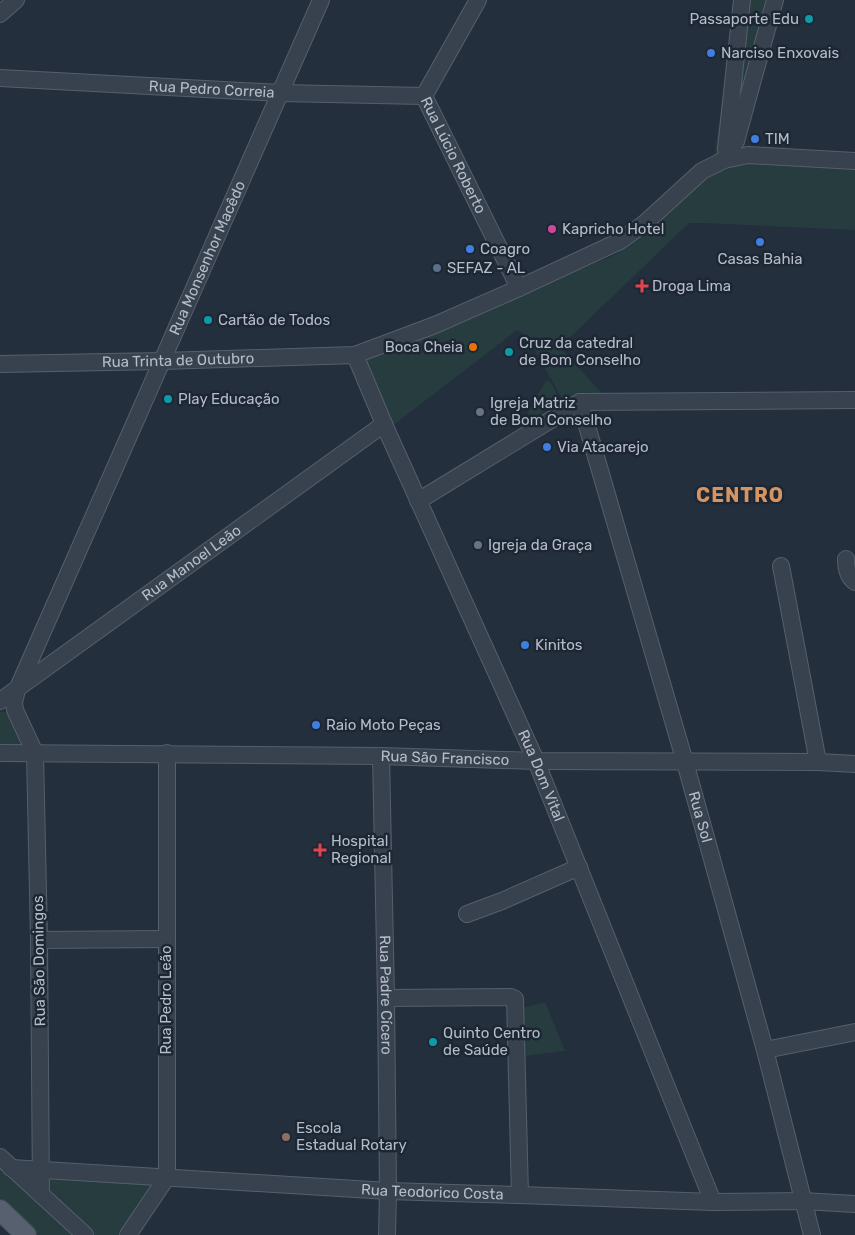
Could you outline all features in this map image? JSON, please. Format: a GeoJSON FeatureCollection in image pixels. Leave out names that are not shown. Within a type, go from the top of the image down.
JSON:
{"type":"FeatureCollection","features":[{"type":"Feature","properties":{"kind":"main road"},"geometry":{"type":"LineString","coordinates":[[0,1210],[26,1235]]}},
{"type":"Feature","properties":{"kind":"street"},"geometry":{"type":"LineString","coordinates":[[0,14],[16,0]]}},
{"type":"Feature","properties":{"kind":"street","name":"Rua Monsenhor Macêdo"},"geometry":{"type":"LineString","coordinates":[[35,753],[15,710],[14,702],[17,690],[321,0]]}},
{"type":"Feature","properties":{"kind":"street","name":"Rua Lúcio Roberto"},"geometry":{"type":"LineString","coordinates":[[478,0],[424,96],[518,288]]}},
{"type":"Feature","properties":{"kind":"street"},"geometry":{"type":"LineString","coordinates":[[724,160],[742,0]]}},
{"type":"Feature","properties":{"kind":"street"},"geometry":{"type":"LineString","coordinates":[[724,160],[736,141],[775,0]]}},
{"type":"Feature","properties":{"kind":"street","name":"Rua Pedro Correia"},"geometry":{"type":"LineString","coordinates":[[0,78],[280,93],[424,96]]}},
{"type":"Feature","properties":{"kind":"street","name":"Rua Trinta de Outubro"},"geometry":{"type":"LineString","coordinates":[[0,364],[356,355],[435,325],[620,241],[645,224],[702,171],[724,160],[748,155],[855,161]]}},
{"type":"Feature","properties":{"kind":"street","name":"Rua Dom Vital"},"geometry":{"type":"LineString","coordinates":[[356,355],[418,501],[536,761],[713,1202]]}},
{"type":"Feature","properties":{"kind":"street"},"geometry":{"type":"LineString","coordinates":[[418,501],[580,402],[855,400]]}},
{"type":"Feature","properties":{"kind":"street","name":"Rua Sol"},"geometry":{"type":"LineString","coordinates":[[580,402],[685,762],[765,1050],[812,1235]]}},
{"type":"Feature","properties":{"kind":"street","name":"Rua Manoel Leão"},"geometry":{"type":"LineString","coordinates":[[0,701],[384,424]]}},
{"type":"Feature","properties":{"kind":"street"},"geometry":{"type":"LineString","coordinates":[[846,560],[851,579],[855,582]]}},
{"type":"Feature","properties":{"kind":"street"},"geometry":{"type":"LineString","coordinates":[[780,566],[818,762]]}},
{"type":"Feature","properties":{"kind":"street","name":"Rua São Francisco"},"geometry":{"type":"LineString","coordinates":[[0,753],[167,753],[381,756],[536,761],[818,762],[855,764]]}},
{"type":"Feature","properties":{"kind":"street","name":"Rua São Domingos"},"geometry":{"type":"LineString","coordinates":[[35,753],[41,1195]]}},
{"type":"Feature","properties":{"kind":"street","name":"Rua Pedro Leão"},"geometry":{"type":"LineString","coordinates":[[167,753],[167,1177]]}},
{"type":"Feature","properties":{"kind":"street","name":"Rua Padre Cícero"},"geometry":{"type":"LineString","coordinates":[[381,756],[386,998],[387,1235]]}},
{"type":"Feature","properties":{"kind":"street"},"geometry":{"type":"LineString","coordinates":[[467,914],[579,868]]}},
{"type":"Feature","properties":{"kind":"street"},"geometry":{"type":"LineString","coordinates":[[39,940],[166,939]]}},
{"type":"Feature","properties":{"kind":"street"},"geometry":{"type":"LineString","coordinates":[[386,998],[512,997],[515,999],[520,1195]]}},
{"type":"Feature","properties":{"kind":"street"},"geometry":{"type":"LineString","coordinates":[[765,1050],[855,1032]]}},
{"type":"Feature","properties":{"kind":"street"},"geometry":{"type":"LineString","coordinates":[[5,1162],[85,1235]]}},
{"type":"Feature","properties":{"kind":"street","name":"Rua Teodorico Costa"},"geometry":{"type":"LineString","coordinates":[[5,1162],[42,1169],[388,1191],[713,1202],[803,1201],[855,1204]]}},
{"type":"Feature","properties":{"kind":"street"},"geometry":{"type":"LineString","coordinates":[[128,1235],[167,1177]]}},
{"type":"Feature","properties":{"kind":"green space"},"geometry":{"type":"Polygon","coordinates":[[[734,0],[780,0],[769,58],[748,110],[745,149],[713,166],[730,43],[734,0]]]}},
{"type":"Feature","properties":{"kind":"green space"},"geometry":{"type":"Polygon","coordinates":[[[742,163],[855,165],[855,230],[689,223],[560,347],[605,397],[564,402],[527,336],[517,330],[391,427],[363,359],[615,255],[708,175],[725,167],[742,163]]]}},
{"type":"Feature","properties":{"kind":"green space"},"geometry":{"type":"Polygon","coordinates":[[[546,381],[550,381],[560,400],[532,419],[528,411],[546,381]]]}},
{"type":"Feature","properties":{"kind":"green space"},"geometry":{"type":"Polygon","coordinates":[[[0,712],[5,712],[9,716],[24,747],[0,748],[0,712]]]}},
{"type":"Feature","properties":{"kind":"green space"},"geometry":{"type":"Polygon","coordinates":[[[545,1002],[565,1051],[523,1056],[519,1009],[545,1002]]]}},
{"type":"Feature","properties":{"kind":"green space"},"geometry":{"type":"Polygon","coordinates":[[[0,1157],[42,1169],[167,1177],[128,1235],[26,1235],[0,1210],[0,1157]]]}},
{"type":"Feature","properties":{"kind":"place","name":"Passaporte Edu"},"geometry":{"type":"Point","coordinates":[809,19]}},
{"type":"Feature","properties":{"kind":"place","name":"Narciso Enxovais"},"geometry":{"type":"Point","coordinates":[711,53]}},
{"type":"Feature","properties":{"kind":"place","name":"TIM"},"geometry":{"type":"Point","coordinates":[755,139]}},
{"type":"Feature","properties":{"kind":"place","name":"Kapricho Hotel"},"geometry":{"type":"Point","coordinates":[552,229]}},
{"type":"Feature","properties":{"kind":"place","name":"Casas Bahia"},"geometry":{"type":"Point","coordinates":[760,242]}},
{"type":"Feature","properties":{"kind":"place","name":"Coagro"},"geometry":{"type":"Point","coordinates":[470,249]}},
{"type":"Feature","properties":{"kind":"place","name":"SEFAZ - AL"},"geometry":{"type":"Point","coordinates":[437,268]}},
{"type":"Feature","properties":{"kind":"place","name":"Droga Lima"},"geometry":{"type":"Point","coordinates":[642,286]}},
{"type":"Feature","properties":{"kind":"place","name":"Cartão de Todos"},"geometry":{"type":"Point","coordinates":[208,320]}},
{"type":"Feature","properties":{"kind":"place","name":"Boca Cheia"},"geometry":{"type":"Point","coordinates":[473,347]}},
{"type":"Feature","properties":{"kind":"place","name":"Cruz da catedral de Bom Conselho"},"geometry":{"type":"Point","coordinates":[509,352]}},
{"type":"Feature","properties":{"kind":"place","name":"Play Educação"},"geometry":{"type":"Point","coordinates":[168,399]}},
{"type":"Feature","properties":{"kind":"place","name":"Igreja Matriz de Bom Conselho"},"geometry":{"type":"Point","coordinates":[480,412]}},
{"type":"Feature","properties":{"kind":"place","name":"Via Atacarejo"},"geometry":{"type":"Point","coordinates":[547,447]}},
{"type":"Feature","properties":{"kind":"place","name":"Igreja da Graça"},"geometry":{"type":"Point","coordinates":[478,545]}},
{"type":"Feature","properties":{"kind":"place","name":"Kinitos"},"geometry":{"type":"Point","coordinates":[525,645]}},
{"type":"Feature","properties":{"kind":"place","name":"Raio Moto Peças"},"geometry":{"type":"Point","coordinates":[316,725]}},
{"type":"Feature","properties":{"kind":"place","name":"Hospital Regional"},"geometry":{"type":"Point","coordinates":[320,850]}},
{"type":"Feature","properties":{"kind":"place","name":"Quinto Centro de Saúde"},"geometry":{"type":"Point","coordinates":[433,1042]}},
{"type":"Feature","properties":{"kind":"place","name":"Escola Estadual Rotary"},"geometry":{"type":"Point","coordinates":[286,1137]}},
{"type":"Feature","properties":{"kind":"district","name":"CENTRO"},"geometry":{"type":"Point","coordinates":[740,495]}}]}
